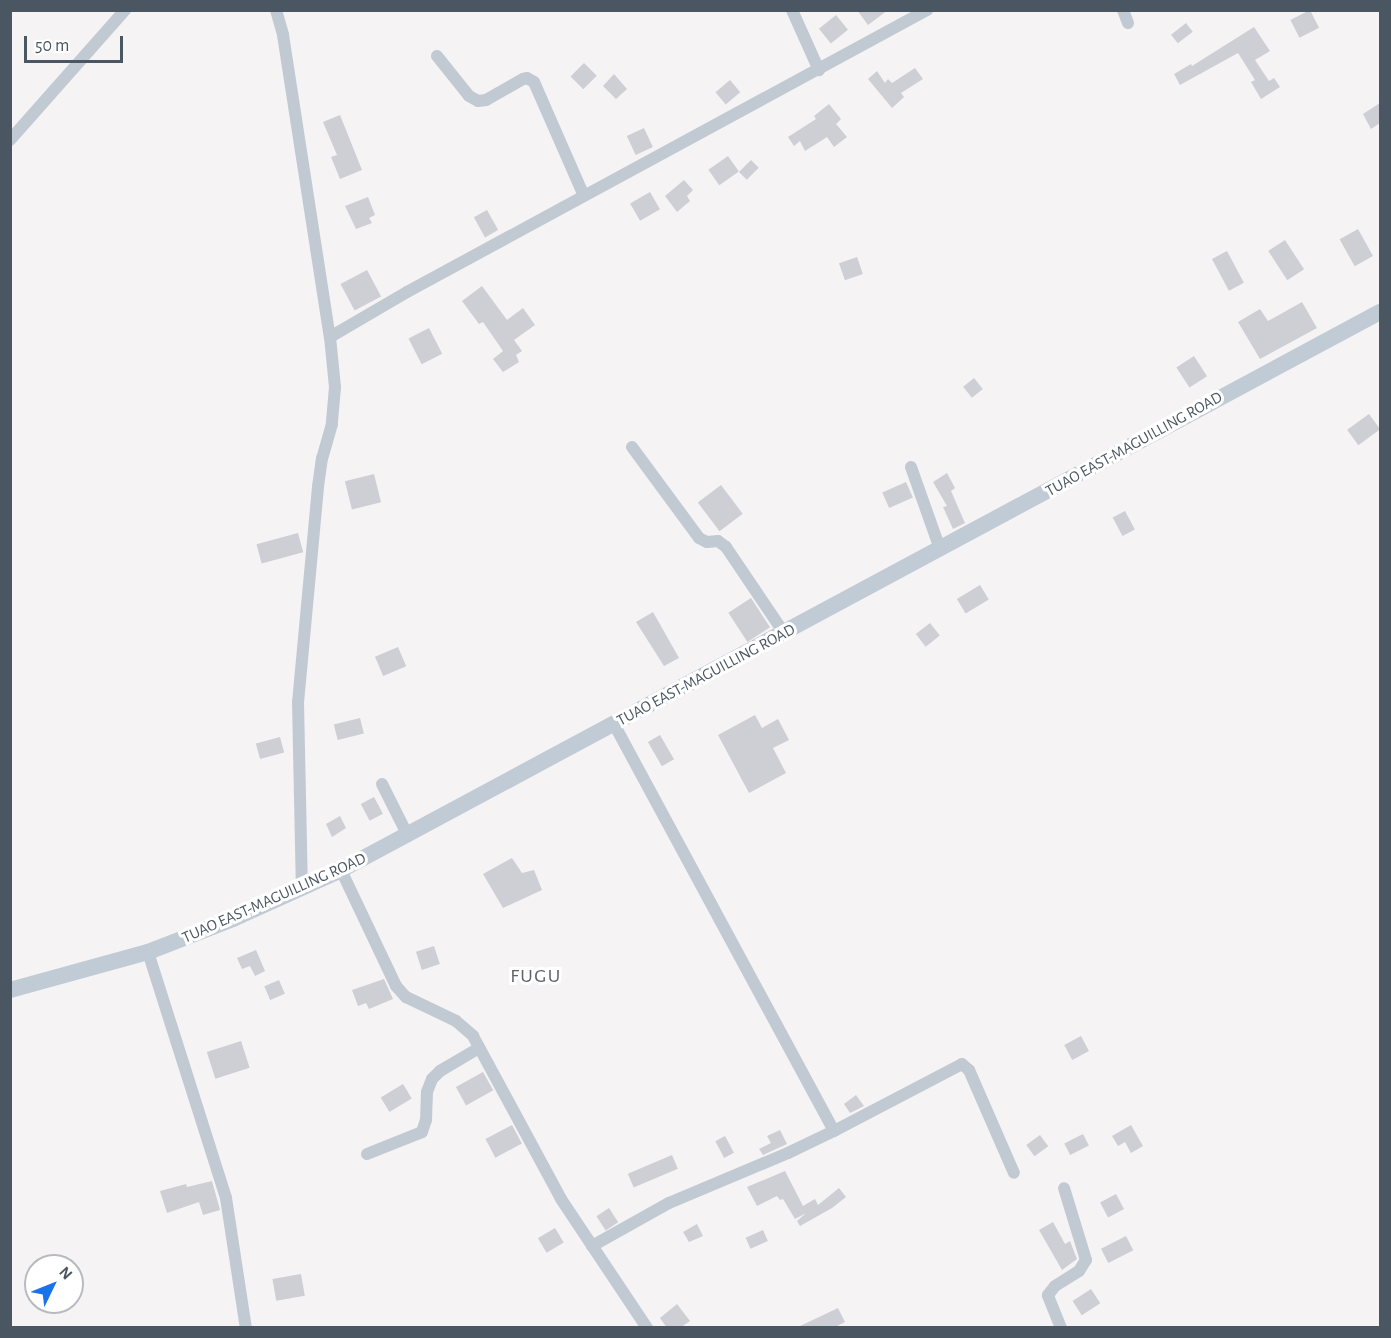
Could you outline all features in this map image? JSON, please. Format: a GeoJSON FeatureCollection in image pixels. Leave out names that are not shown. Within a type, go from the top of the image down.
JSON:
{"type":"FeatureCollection","features":[{"type":"Feature","properties":{"kind":"main road","name":"TUAO EAST-MAGUILLING ROAD"},"geometry":{"type":"LineString","coordinates":[[10,990],[148,952],[341,870],[1380,312]]}},
{"type":"Feature","properties":{"kind":"street"},"geometry":{"type":"LineString","coordinates":[[10,140],[125,10]]}},
{"type":"Feature","properties":{"kind":"street"},"geometry":{"type":"LineString","coordinates":[[276,10],[283,35],[330,337],[335,387],[332,424],[322,458],[318,487],[314,552],[302,645],[298,702],[302,887]]}},
{"type":"Feature","properties":{"kind":"street"},"geometry":{"type":"LineString","coordinates":[[792,10],[819,70]]}},
{"type":"Feature","properties":{"kind":"street"},"geometry":{"type":"LineString","coordinates":[[330,337],[398,297],[927,10]]}},
{"type":"Feature","properties":{"kind":"street"},"geometry":{"type":"LineString","coordinates":[[1123,10],[1128,23]]}},
{"type":"Feature","properties":{"kind":"street"},"geometry":{"type":"LineString","coordinates":[[437,56],[469,96],[478,100],[486,100],[523,79],[527,78],[534,82],[584,196]]}},
{"type":"Feature","properties":{"kind":"street"},"geometry":{"type":"LineString","coordinates":[[632,447],[699,538],[707,542],[718,541],[726,547],[784,633]]}},
{"type":"Feature","properties":{"kind":"street"},"geometry":{"type":"LineString","coordinates":[[911,467],[940,549]]}},
{"type":"Feature","properties":{"kind":"street"},"geometry":{"type":"LineString","coordinates":[[614,724],[834,1131]]}},
{"type":"Feature","properties":{"kind":"street"},"geometry":{"type":"LineString","coordinates":[[382,784],[408,836]]}},
{"type":"Feature","properties":{"kind":"street"},"geometry":{"type":"LineString","coordinates":[[341,870],[396,986],[406,997],[456,1021],[473,1036],[561,1199],[647,1328]]}},
{"type":"Feature","properties":{"kind":"street"},"geometry":{"type":"LineString","coordinates":[[148,952],[221,1180],[230,1220],[246,1328]]}},
{"type":"Feature","properties":{"kind":"street"},"geometry":{"type":"LineString","coordinates":[[367,1154],[422,1132],[426,1120],[427,1092],[432,1079],[440,1071],[479,1048]]}},
{"type":"Feature","properties":{"kind":"street"},"geometry":{"type":"LineString","coordinates":[[592,1246],[669,1203],[788,1153],[962,1064],[969,1070],[1014,1173]]}},
{"type":"Feature","properties":{"kind":"street"},"geometry":{"type":"LineString","coordinates":[[1061,1328],[1048,1295],[1055,1286],[1079,1271],[1086,1260],[1064,1188]]}},
{"type":"Feature","properties":{"kind":"building"},"geometry":{"type":"Polygon","coordinates":[[[857,10],[888,10],[868,25],[857,10]]]}},
{"type":"Feature","properties":{"kind":"building"},"geometry":{"type":"Polygon","coordinates":[[[1310,10],[1319,28],[1299,38],[1290,20],[1310,10]]]}},
{"type":"Feature","properties":{"kind":"building"},"geometry":{"type":"Polygon","coordinates":[[[836,15],[848,30],[831,44],[819,29],[836,15]]]}},
{"type":"Feature","properties":{"kind":"building"},"geometry":{"type":"Polygon","coordinates":[[[1186,23],[1193,32],[1178,43],[1171,35],[1186,23]]]}},
{"type":"Feature","properties":{"kind":"building"},"geometry":{"type":"Polygon","coordinates":[[[1254,27],[1270,51],[1255,60],[1269,81],[1274,78],[1280,87],[1261,99],[1251,82],[1255,80],[1238,53],[1180,85],[1174,74],[1191,64],[1192,66],[1254,27]]]}},
{"type":"Feature","properties":{"kind":"building"},"geometry":{"type":"Polygon","coordinates":[[[584,63],[597,76],[583,89],[571,76],[584,63]]]}},
{"type":"Feature","properties":{"kind":"building"},"geometry":{"type":"Polygon","coordinates":[[[915,68],[923,79],[901,93],[904,97],[892,108],[868,79],[877,71],[885,83],[888,79],[892,83],[915,68]]]}},
{"type":"Feature","properties":{"kind":"building"},"geometry":{"type":"Polygon","coordinates":[[[614,74],[627,89],[616,99],[603,86],[614,74]]]}},
{"type":"Feature","properties":{"kind":"building"},"geometry":{"type":"Polygon","coordinates":[[[730,80],[740,92],[726,104],[715,92],[730,80]]]}},
{"type":"Feature","properties":{"kind":"building"},"geometry":{"type":"Polygon","coordinates":[[[1380,103],[1380,123],[1371,129],[1363,114],[1380,103]]]}},
{"type":"Feature","properties":{"kind":"building"},"geometry":{"type":"Polygon","coordinates":[[[829,104],[841,119],[836,124],[847,137],[834,147],[827,137],[805,151],[800,141],[794,146],[788,137],[816,119],[814,116],[829,104]]]}},
{"type":"Feature","properties":{"kind":"building"},"geometry":{"type":"Polygon","coordinates":[[[340,115],[362,170],[340,179],[331,157],[337,155],[323,122],[340,115]]]}},
{"type":"Feature","properties":{"kind":"building"},"geometry":{"type":"Polygon","coordinates":[[[644,128],[653,147],[636,155],[627,136],[644,128]]]}},
{"type":"Feature","properties":{"kind":"building"},"geometry":{"type":"Polygon","coordinates":[[[728,156],[739,172],[719,185],[708,170],[728,156]]]}},
{"type":"Feature","properties":{"kind":"building"},"geometry":{"type":"Polygon","coordinates":[[[751,160],[759,168],[747,180],[739,172],[751,160]]]}},
{"type":"Feature","properties":{"kind":"building"},"geometry":{"type":"Polygon","coordinates":[[[684,180],[693,190],[687,196],[690,201],[677,212],[665,196],[684,180]]]}},
{"type":"Feature","properties":{"kind":"building"},"geometry":{"type":"Polygon","coordinates":[[[650,192],[660,209],[640,221],[630,204],[650,192]]]}},
{"type":"Feature","properties":{"kind":"building"},"geometry":{"type":"Polygon","coordinates":[[[368,197],[375,215],[369,218],[372,223],[356,229],[345,206],[368,197]]]}},
{"type":"Feature","properties":{"kind":"building"},"geometry":{"type":"Polygon","coordinates":[[[487,210],[498,230],[485,237],[474,217],[487,210]]]}},
{"type":"Feature","properties":{"kind":"building"},"geometry":{"type":"Polygon","coordinates":[[[1358,229],[1373,256],[1355,266],[1340,239],[1358,229]]]}},
{"type":"Feature","properties":{"kind":"building"},"geometry":{"type":"Polygon","coordinates":[[[1285,240],[1304,269],[1287,280],[1268,251],[1285,240]]]}},
{"type":"Feature","properties":{"kind":"building"},"geometry":{"type":"Polygon","coordinates":[[[1227,251],[1244,283],[1229,291],[1212,259],[1227,251]]]}},
{"type":"Feature","properties":{"kind":"building"},"geometry":{"type":"Polygon","coordinates":[[[857,257],[863,274],[845,280],[839,263],[857,257]]]}},
{"type":"Feature","properties":{"kind":"building"},"geometry":{"type":"Polygon","coordinates":[[[367,270],[381,296],[355,311],[341,284],[367,270]]]}},
{"type":"Feature","properties":{"kind":"building"},"geometry":{"type":"Polygon","coordinates":[[[482,286],[507,320],[523,308],[535,325],[514,340],[522,351],[516,355],[519,362],[503,372],[493,359],[503,351],[483,322],[479,324],[462,301],[482,286]]]}},
{"type":"Feature","properties":{"kind":"building"},"geometry":{"type":"Polygon","coordinates":[[[1302,302],[1317,328],[1260,359],[1238,322],[1260,309],[1268,321],[1302,302]]]}},
{"type":"Feature","properties":{"kind":"building"},"geometry":{"type":"Polygon","coordinates":[[[429,328],[442,354],[422,364],[409,338],[429,328]]]}},
{"type":"Feature","properties":{"kind":"building"},"geometry":{"type":"Polygon","coordinates":[[[1194,356],[1207,376],[1189,388],[1176,367],[1194,356]]]}},
{"type":"Feature","properties":{"kind":"building"},"geometry":{"type":"Polygon","coordinates":[[[974,378],[983,389],[972,398],[963,387],[974,378]]]}},
{"type":"Feature","properties":{"kind":"building"},"geometry":{"type":"Polygon","coordinates":[[[1369,414],[1380,429],[1358,445],[1347,430],[1369,414]]]}},
{"type":"Feature","properties":{"kind":"building"},"geometry":{"type":"Polygon","coordinates":[[[947,473],[955,488],[951,491],[965,523],[953,529],[943,507],[947,506],[933,482],[947,473]]]}},
{"type":"Feature","properties":{"kind":"building"},"geometry":{"type":"Polygon","coordinates":[[[374,474],[381,502],[352,509],[345,481],[374,474]]]}},
{"type":"Feature","properties":{"kind":"building"},"geometry":{"type":"Polygon","coordinates":[[[906,482],[913,498],[889,508],[882,493],[906,482]]]}},
{"type":"Feature","properties":{"kind":"building"},"geometry":{"type":"Polygon","coordinates":[[[721,485],[743,514],[720,531],[698,502],[721,485]]]}},
{"type":"Feature","properties":{"kind":"building"},"geometry":{"type":"Polygon","coordinates":[[[1125,511],[1135,530],[1122,536],[1113,518],[1125,511]]]}},
{"type":"Feature","properties":{"kind":"building"},"geometry":{"type":"Polygon","coordinates":[[[298,533],[303,552],[262,563],[256,544],[298,533]]]}},
{"type":"Feature","properties":{"kind":"building"},"geometry":{"type":"Polygon","coordinates":[[[980,585],[989,600],[966,613],[957,599],[980,585]]]}},
{"type":"Feature","properties":{"kind":"building"},"geometry":{"type":"Polygon","coordinates":[[[751,598],[770,627],[747,642],[728,613],[751,598]]]}},
{"type":"Feature","properties":{"kind":"building"},"geometry":{"type":"Polygon","coordinates":[[[653,612],[679,658],[664,666],[636,622],[653,612]]]}},
{"type":"Feature","properties":{"kind":"building"},"geometry":{"type":"Polygon","coordinates":[[[930,623],[940,636],[926,647],[916,634],[930,623]]]}},
{"type":"Feature","properties":{"kind":"building"},"geometry":{"type":"Polygon","coordinates":[[[398,647],[406,666],[383,676],[375,657],[398,647]]]}},
{"type":"Feature","properties":{"kind":"building"},"geometry":{"type":"Polygon","coordinates":[[[755,715],[762,728],[778,719],[789,740],[773,748],[786,773],[749,793],[718,735],[755,715]]]}},
{"type":"Feature","properties":{"kind":"building"},"geometry":{"type":"Polygon","coordinates":[[[360,718],[364,734],[338,740],[334,725],[360,718]]]}},
{"type":"Feature","properties":{"kind":"building"},"geometry":{"type":"Polygon","coordinates":[[[660,735],[674,759],[662,766],[648,742],[660,735]]]}},
{"type":"Feature","properties":{"kind":"building"},"geometry":{"type":"Polygon","coordinates":[[[280,737],[284,752],[260,759],[256,743],[280,737]]]}},
{"type":"Feature","properties":{"kind":"building"},"geometry":{"type":"Polygon","coordinates":[[[374,797],[383,814],[370,821],[361,804],[374,797]]]}},
{"type":"Feature","properties":{"kind":"building"},"geometry":{"type":"Polygon","coordinates":[[[340,816],[346,828],[332,837],[326,824],[340,816]]]}},
{"type":"Feature","properties":{"kind":"building"},"geometry":{"type":"Polygon","coordinates":[[[512,858],[522,873],[534,870],[542,890],[503,908],[483,874],[512,858]]]}},
{"type":"Feature","properties":{"kind":"building"},"geometry":{"type":"Polygon","coordinates":[[[434,946],[440,964],[422,970],[416,952],[434,946]]]}},
{"type":"Feature","properties":{"kind":"building"},"geometry":{"type":"Polygon","coordinates":[[[256,950],[265,971],[255,976],[250,966],[242,969],[237,958],[256,950]]]}},
{"type":"Feature","properties":{"kind":"building"},"geometry":{"type":"Polygon","coordinates":[[[384,979],[393,999],[369,1009],[366,1003],[358,1006],[352,990],[384,979]]]}},
{"type":"Feature","properties":{"kind":"building"},"geometry":{"type":"Polygon","coordinates":[[[279,980],[285,994],[270,1000],[264,986],[279,980]]]}},
{"type":"Feature","properties":{"kind":"building"},"geometry":{"type":"Polygon","coordinates":[[[1081,1036],[1089,1051],[1072,1060],[1064,1045],[1081,1036]]]}},
{"type":"Feature","properties":{"kind":"building"},"geometry":{"type":"Polygon","coordinates":[[[241,1041],[250,1068],[215,1079],[207,1052],[241,1041]]]}},
{"type":"Feature","properties":{"kind":"building"},"geometry":{"type":"Polygon","coordinates":[[[483,1072],[493,1090],[466,1105],[456,1087],[483,1072]]]}},
{"type":"Feature","properties":{"kind":"building"},"geometry":{"type":"Polygon","coordinates":[[[403,1084],[412,1099],[389,1112],[381,1097],[403,1084]]]}},
{"type":"Feature","properties":{"kind":"building"},"geometry":{"type":"Polygon","coordinates":[[[856,1095],[864,1106],[850,1113],[844,1104],[856,1095]]]}},
{"type":"Feature","properties":{"kind":"building"},"geometry":{"type":"Polygon","coordinates":[[[512,1125],[522,1144],[495,1158],[486,1139],[512,1125]]]}},
{"type":"Feature","properties":{"kind":"building"},"geometry":{"type":"Polygon","coordinates":[[[1131,1125],[1143,1146],[1131,1153],[1125,1142],[1118,1146],[1112,1136],[1131,1125]]]}},
{"type":"Feature","properties":{"kind":"building"},"geometry":{"type":"Polygon","coordinates":[[[780,1130],[787,1144],[763,1155],[759,1149],[771,1143],[767,1136],[780,1130]]]}},
{"type":"Feature","properties":{"kind":"building"},"geometry":{"type":"Polygon","coordinates":[[[1083,1134],[1089,1146],[1070,1155],[1064,1144],[1083,1134]]]}},
{"type":"Feature","properties":{"kind":"building"},"geometry":{"type":"Polygon","coordinates":[[[1040,1135],[1048,1146],[1034,1156],[1026,1145],[1040,1135]]]}},
{"type":"Feature","properties":{"kind":"building"},"geometry":{"type":"Polygon","coordinates":[[[725,1136],[734,1153],[724,1158],[715,1141],[725,1136]]]}},
{"type":"Feature","properties":{"kind":"building"},"geometry":{"type":"Polygon","coordinates":[[[672,1155],[678,1169],[634,1188],[628,1174],[672,1155]]]}},
{"type":"Feature","properties":{"kind":"building"},"geometry":{"type":"Polygon","coordinates":[[[785,1171],[803,1206],[815,1199],[818,1205],[839,1188],[846,1197],[832,1208],[800,1226],[797,1221],[806,1213],[795,1219],[783,1199],[780,1200],[777,1196],[757,1206],[747,1187],[785,1171]]]}},
{"type":"Feature","properties":{"kind":"building"},"geometry":{"type":"Polygon","coordinates":[[[212,1181],[220,1210],[203,1215],[199,1202],[167,1213],[160,1191],[186,1184],[187,1187],[212,1181]]]}},
{"type":"Feature","properties":{"kind":"building"},"geometry":{"type":"Polygon","coordinates":[[[1116,1194],[1124,1209],[1108,1217],[1100,1202],[1116,1194]]]}},
{"type":"Feature","properties":{"kind":"building"},"geometry":{"type":"Polygon","coordinates":[[[609,1208],[618,1222],[606,1230],[596,1216],[609,1208]]]}},
{"type":"Feature","properties":{"kind":"building"},"geometry":{"type":"Polygon","coordinates":[[[1053,1222],[1065,1244],[1070,1241],[1077,1259],[1062,1270],[1039,1230],[1053,1222]]]}},
{"type":"Feature","properties":{"kind":"building"},"geometry":{"type":"Polygon","coordinates":[[[697,1224],[703,1236],[689,1242],[683,1232],[697,1224]]]}},
{"type":"Feature","properties":{"kind":"building"},"geometry":{"type":"Polygon","coordinates":[[[555,1228],[564,1243],[547,1253],[538,1238],[555,1228]]]}},
{"type":"Feature","properties":{"kind":"building"},"geometry":{"type":"Polygon","coordinates":[[[763,1230],[768,1241],[751,1249],[746,1238],[763,1230]]]}},
{"type":"Feature","properties":{"kind":"building"},"geometry":{"type":"Polygon","coordinates":[[[1126,1236],[1133,1250],[1108,1263],[1101,1249],[1126,1236]]]}},
{"type":"Feature","properties":{"kind":"building"},"geometry":{"type":"Polygon","coordinates":[[[301,1274],[305,1296],[276,1301],[272,1279],[301,1274]]]}},
{"type":"Feature","properties":{"kind":"building"},"geometry":{"type":"Polygon","coordinates":[[[1091,1289],[1100,1303],[1082,1315],[1073,1301],[1091,1289]]]}},
{"type":"Feature","properties":{"kind":"building"},"geometry":{"type":"Polygon","coordinates":[[[677,1304],[690,1321],[680,1328],[667,1328],[660,1318],[677,1304]]]}},
{"type":"Feature","properties":{"kind":"building"},"geometry":{"type":"Polygon","coordinates":[[[838,1308],[845,1322],[833,1328],[796,1328],[838,1308]]]}},
{"type":"Feature","properties":{"kind":"district","name":"FUGU"},"geometry":{"type":"Point","coordinates":[536,976]}}]}
